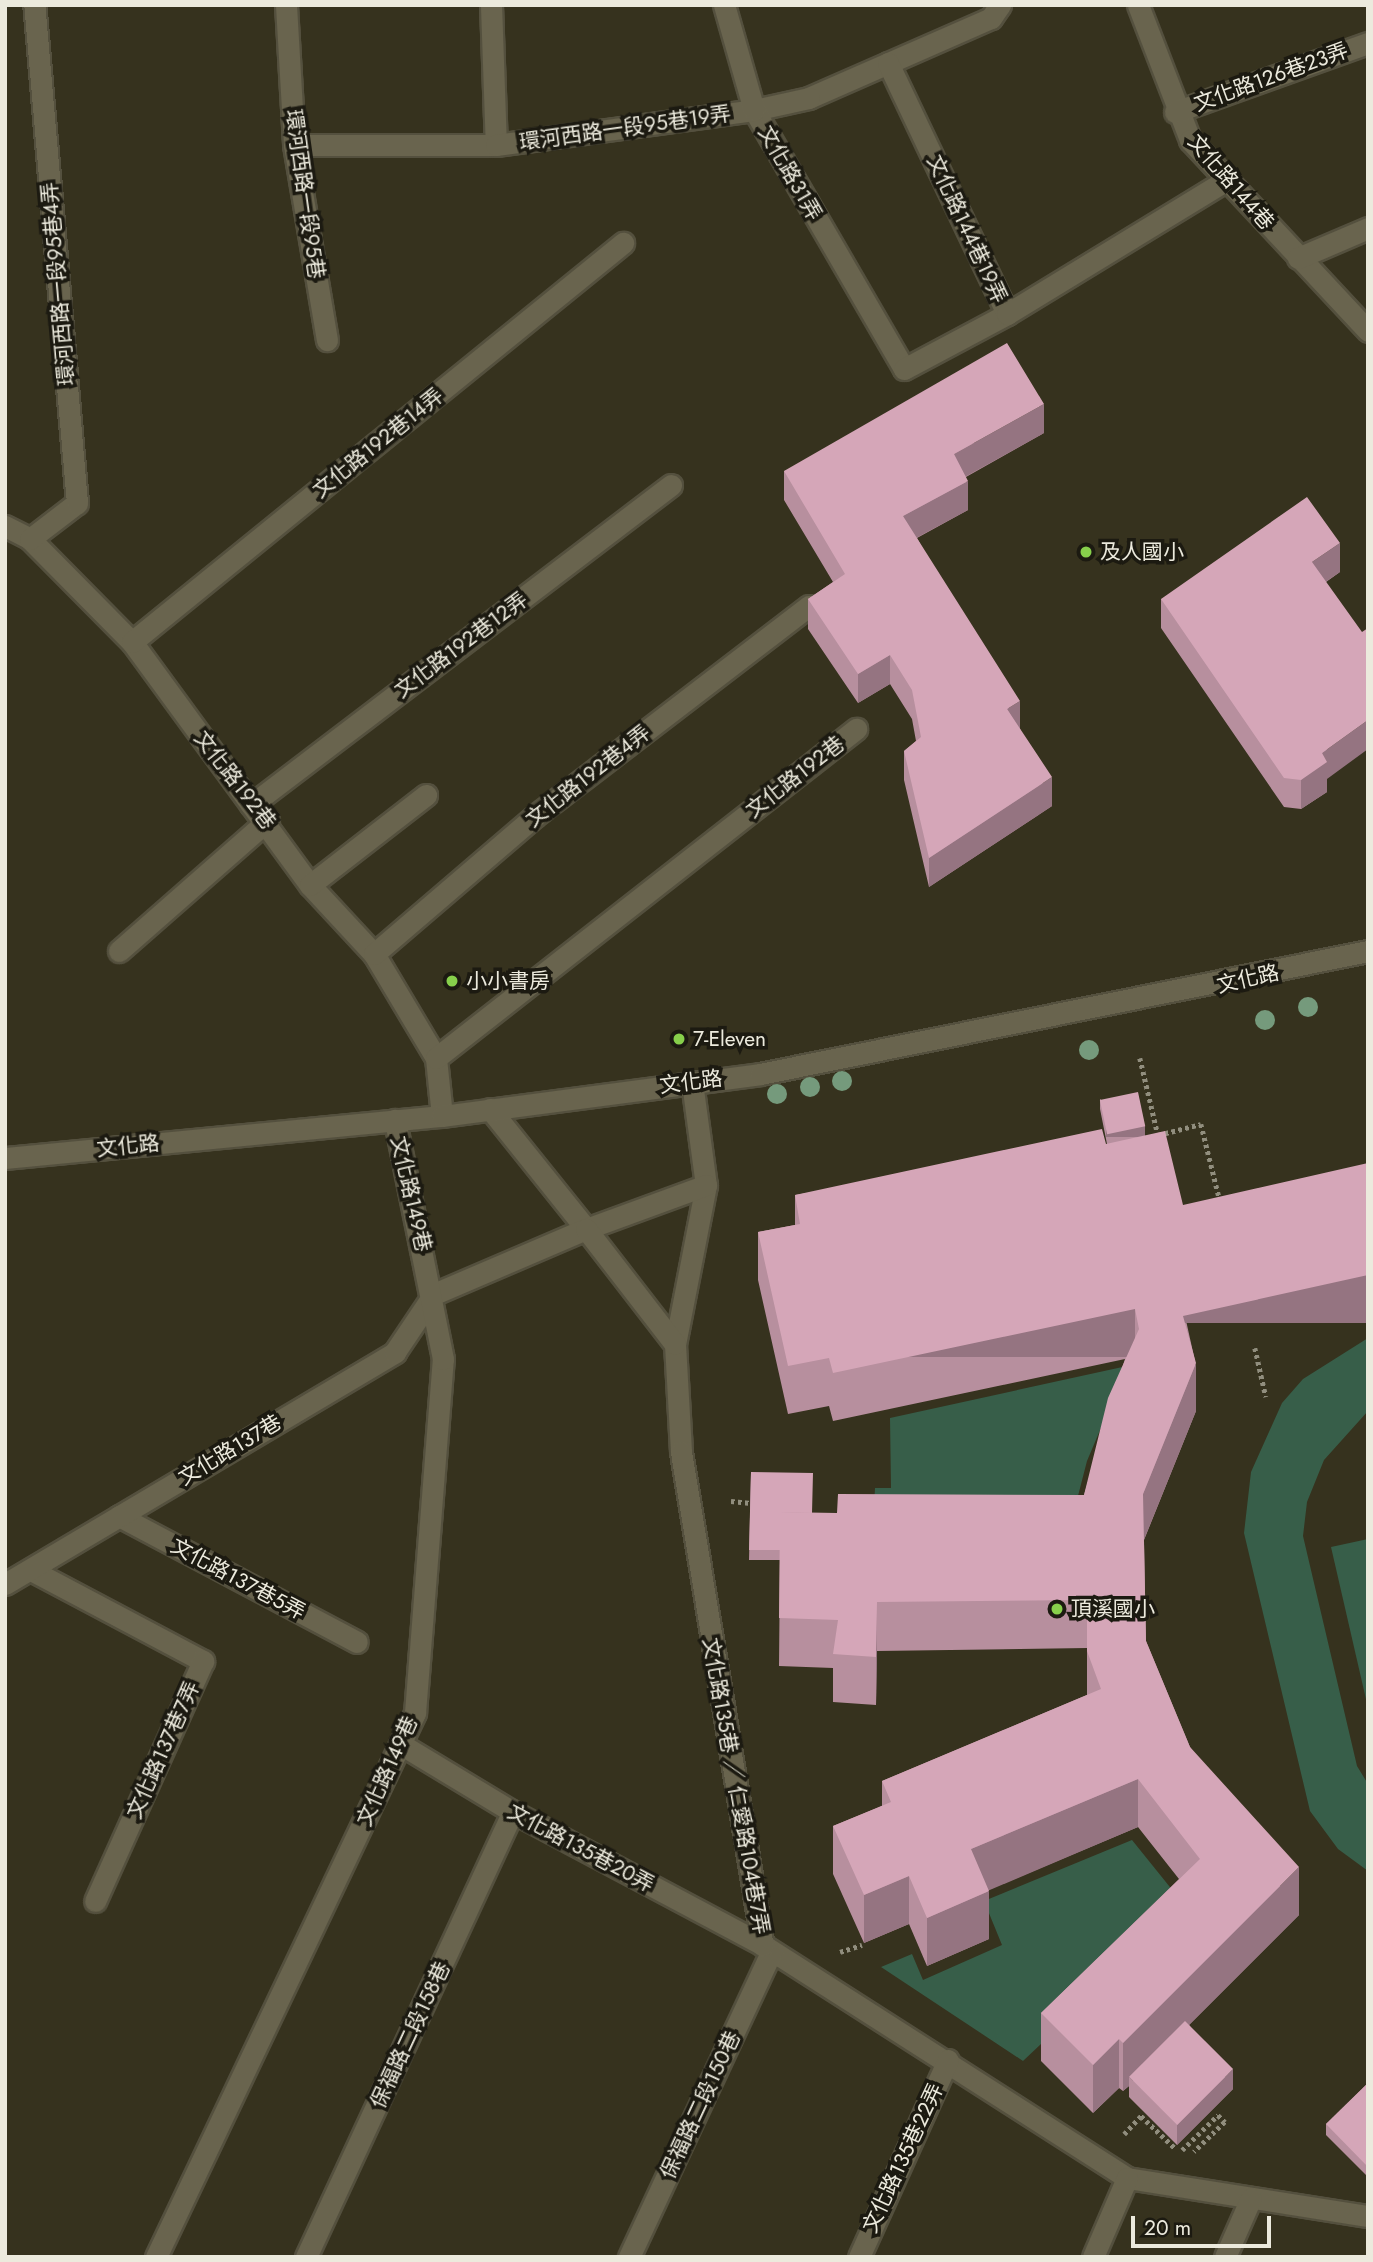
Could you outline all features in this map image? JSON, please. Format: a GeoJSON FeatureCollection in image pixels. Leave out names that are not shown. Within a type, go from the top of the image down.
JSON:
{"type":"FeatureCollection","features":[{"type":"Feature","properties":{"kind":"street","name":"環河西路一段95巷4弄"},"geometry":{"type":"LineString","coordinates":[[30,539],[77,503],[34,5]]}},
{"type":"Feature","properties":{"kind":"street","name":"環河西路一段95巷"},"geometry":{"type":"LineString","coordinates":[[286,5],[294,145],[327,340]]}},
{"type":"Feature","properties":{"kind":"street","name":"環河西路一段95巷19弄"},"geometry":{"type":"LineString","coordinates":[[491,5],[496,145]]}},
{"type":"Feature","properties":{"kind":"street"},"geometry":{"type":"LineString","coordinates":[[724,5],[754,110]]}},
{"type":"Feature","properties":{"kind":"street","name":"文化路31弄"},"geometry":{"type":"LineString","coordinates":[[1000,5],[991,18],[809,98],[754,110],[904,369],[1007,314]]}},
{"type":"Feature","properties":{"kind":"street","name":"文化路144巷"},"geometry":{"type":"LineString","coordinates":[[1138,5],[1175,112],[1190,140],[1368,331]]}},
{"type":"Feature","properties":{"kind":"street","name":"文化路126巷23弄"},"geometry":{"type":"LineString","coordinates":[[1175,112],[1368,43]]}},
{"type":"Feature","properties":{"kind":"street","name":"文化路144巷19弄"},"geometry":{"type":"LineString","coordinates":[[888,63],[1007,314],[1228,179]]}},
{"type":"Feature","properties":{"kind":"street","name":"環河西路一段95巷19弄"},"geometry":{"type":"LineString","coordinates":[[294,145],[496,145],[754,110]]}},
{"type":"Feature","properties":{"kind":"street"},"geometry":{"type":"LineString","coordinates":[[1298,258],[1368,228]]}},
{"type":"Feature","properties":{"kind":"street","name":"文化路192巷14弄"},"geometry":{"type":"LineString","coordinates":[[132,642],[623,243]]}},
{"type":"Feature","properties":{"kind":"street","name":"文化路192巷12弄"},"geometry":{"type":"LineString","coordinates":[[251,805],[671,485]]}},
{"type":"Feature","properties":{"kind":"street","name":"文化路192巷"},"geometry":{"type":"LineString","coordinates":[[5,526],[30,539],[132,642],[251,805],[268,820],[310,885],[374,954],[436,1058],[442,1116]]}},
{"type":"Feature","properties":{"kind":"street","name":"文化路192巷4弄"},"geometry":{"type":"LineString","coordinates":[[374,954],[536,816],[809,606]]}},
{"type":"Feature","properties":{"kind":"street","name":"文化路192巷"},"geometry":{"type":"LineString","coordinates":[[436,1058],[856,729]]}},
{"type":"Feature","properties":{"kind":"street"},"geometry":{"type":"LineString","coordinates":[[310,885],[426,795]]}},
{"type":"Feature","properties":{"kind":"street"},"geometry":{"type":"LineString","coordinates":[[119,951],[268,820]]}},
{"type":"Feature","properties":{"kind":"street","name":"文化路"},"geometry":{"type":"LineString","coordinates":[[5,1158],[442,1116],[692,1082],[1188,992],[1368,951]]}},
{"type":"Feature","properties":{"kind":"street","name":"文化路135巷 ／ 仁愛路104巷7弄"},"geometry":{"type":"LineString","coordinates":[[692,1082],[706,1185],[675,1345],[686,1499],[767,1949],[948,2060],[1126,2178],[1368,2216]]}},
{"type":"Feature","properties":{"kind":"street"},"geometry":{"type":"LineString","coordinates":[[490,1109],[675,1345]]}},
{"type":"Feature","properties":{"kind":"street","name":"文化路149巷"},"geometry":{"type":"LineString","coordinates":[[156,2257],[415,1713],[443,1359],[434,1294],[395,1120]]}},
{"type":"Feature","properties":{"kind":"street"},"geometry":{"type":"LineString","coordinates":[[434,1294],[586,1229],[706,1185]]}},
{"type":"Feature","properties":{"kind":"street","name":"文化路137巷"},"geometry":{"type":"LineString","coordinates":[[5,1584],[395,1352],[434,1294]]}},
{"type":"Feature","properties":{"kind":"street","name":"文化路137巷5弄"},"geometry":{"type":"LineString","coordinates":[[119,1516],[357,1642]]}},
{"type":"Feature","properties":{"kind":"street","name":"文化路137巷7弄"},"geometry":{"type":"LineString","coordinates":[[31,1570],[203,1661],[95,1901]]}},
{"type":"Feature","properties":{"kind":"street","name":"文化路135巷20弄"},"geometry":{"type":"LineString","coordinates":[[402,1745],[513,1812],[767,1949]]}},
{"type":"Feature","properties":{"kind":"street","name":"保福路二段158巷"},"geometry":{"type":"LineString","coordinates":[[306,2257],[513,1812]]}},
{"type":"Feature","properties":{"kind":"street","name":"保福路二段150巷"},"geometry":{"type":"LineString","coordinates":[[629,2257],[767,1949]]}},
{"type":"Feature","properties":{"kind":"street","name":"文化路135巷22弄"},"geometry":{"type":"LineString","coordinates":[[859,2257],[948,2060]]}},
{"type":"Feature","properties":{"kind":"street"},"geometry":{"type":"LineString","coordinates":[[1093,2257],[1126,2178]]}},
{"type":"Feature","properties":{"kind":"street"},"geometry":{"type":"LineString","coordinates":[[1225,2257],[1251,2198]]}},
{"type":"Feature","properties":{"kind":"path"},"geometry":{"type":"LineString","coordinates":[[1140,1058],[1158,1135],[1201,1124],[1224,1216]]}},
{"type":"Feature","properties":{"kind":"path"},"geometry":{"type":"LineString","coordinates":[[1255,1348],[1266,1397]]}},
{"type":"Feature","properties":{"kind":"path"},"geometry":{"type":"LineString","coordinates":[[731,1501],[751,1503]]}},
{"type":"Feature","properties":{"kind":"path"},"geometry":{"type":"LineString","coordinates":[[1125,2132],[1144,2115],[1179,2153],[1218,2115],[1225,2122],[1185,2161]]}},
{"type":"Feature","properties":{"kind":"green space"},"geometry":{"type":"Polygon","coordinates":[[[1368,1338],[1368,1411],[1324,1460],[1307,1502],[1303,1536],[1357,1766],[1368,1784],[1368,1871],[1338,1849],[1310,1811],[1244,1533],[1251,1472],[1282,1403],[1303,1379],[1368,1338]]]}},
{"type":"Feature","properties":{"kind":"green space"},"geometry":{"type":"Polygon","coordinates":[[[1127,1366],[1087,1461],[1070,1527],[873,1525],[875,1488],[891,1488],[890,1418],[1127,1366]]]}},
{"type":"Feature","properties":{"kind":"green space"},"geometry":{"type":"Polygon","coordinates":[[[1368,1539],[1368,1708],[1331,1547],[1368,1539]]]}},
{"type":"Feature","properties":{"kind":"green space"},"geometry":{"type":"Polygon","coordinates":[[[1132,1840],[1186,1907],[1023,2061],[881,1967],[912,1954],[923,1980],[1002,1945],[984,1901],[1132,1840]]]}},
{"type":"Feature","properties":{"kind":"building"},"geometry":{"type":"Polygon","coordinates":[[[1007,343],[1044,404],[954,454],[968,481],[903,516],[1020,701],[1007,709],[1052,777],[929,858],[904,751],[921,737],[912,690],[890,655],[858,674],[808,599],[845,574],[784,471],[1007,343]]]}},
{"type":"Feature","properties":{"kind":"building"},"geometry":{"type":"Polygon","coordinates":[[[1307,497],[1340,543],[1312,562],[1362,632],[1368,628],[1368,720],[1322,753],[1327,762],[1301,780],[1284,778],[1161,599],[1307,497]]]}},
{"type":"Feature","properties":{"kind":"building"},"geometry":{"type":"Polygon","coordinates":[[[1138,1092],[1145,1126],[1107,1134],[1100,1100],[1138,1092]]]}},
{"type":"Feature","properties":{"kind":"building"},"geometry":{"type":"Polygon","coordinates":[[[1102,1129],[1106,1144],[1165,1131],[1183,1205],[1368,1163],[1368,1275],[1183,1316],[1196,1363],[1143,1494],[1146,1641],[1190,1747],[1299,1867],[1123,2043],[1119,2039],[1093,2065],[1041,2013],[1200,1859],[1138,1779],[971,1849],[989,1891],[927,1918],[909,1876],[864,1895],[833,1826],[891,1802],[882,1781],[1101,1689],[1087,1651],[1087,1600],[877,1602],[876,1657],[833,1654],[838,1620],[779,1618],[780,1512],[837,1513],[838,1494],[1084,1495],[1108,1398],[1139,1329],[1135,1309],[833,1373],[829,1358],[788,1366],[758,1232],[800,1224],[795,1195],[1102,1129]]]}},
{"type":"Feature","properties":{"kind":"building"},"geometry":{"type":"Polygon","coordinates":[[[751,1472],[813,1473],[812,1513],[780,1512],[780,1550],[749,1550],[751,1472]]]}},
{"type":"Feature","properties":{"kind":"building"},"geometry":{"type":"Polygon","coordinates":[[[1185,2021],[1233,2069],[1177,2125],[1129,2077],[1185,2021]]]}},
{"type":"Feature","properties":{"kind":"building"},"geometry":{"type":"Polygon","coordinates":[[[1368,2083],[1368,2167],[1326,2124],[1368,2083]]]}},
{"type":"Feature","properties":{"kind":"place","name":"及人國小"},"geometry":{"type":"Point","coordinates":[1086,552]}},
{"type":"Feature","properties":{"kind":"place","name":"小小書房"},"geometry":{"type":"Point","coordinates":[452,981]}},
{"type":"Feature","properties":{"kind":"place","name":"7-Eleven"},"geometry":{"type":"Point","coordinates":[679,1039]}},
{"type":"Feature","properties":{"kind":"place","name":"頂溪國小"},"geometry":{"type":"Point","coordinates":[1057,1609]}}]}
